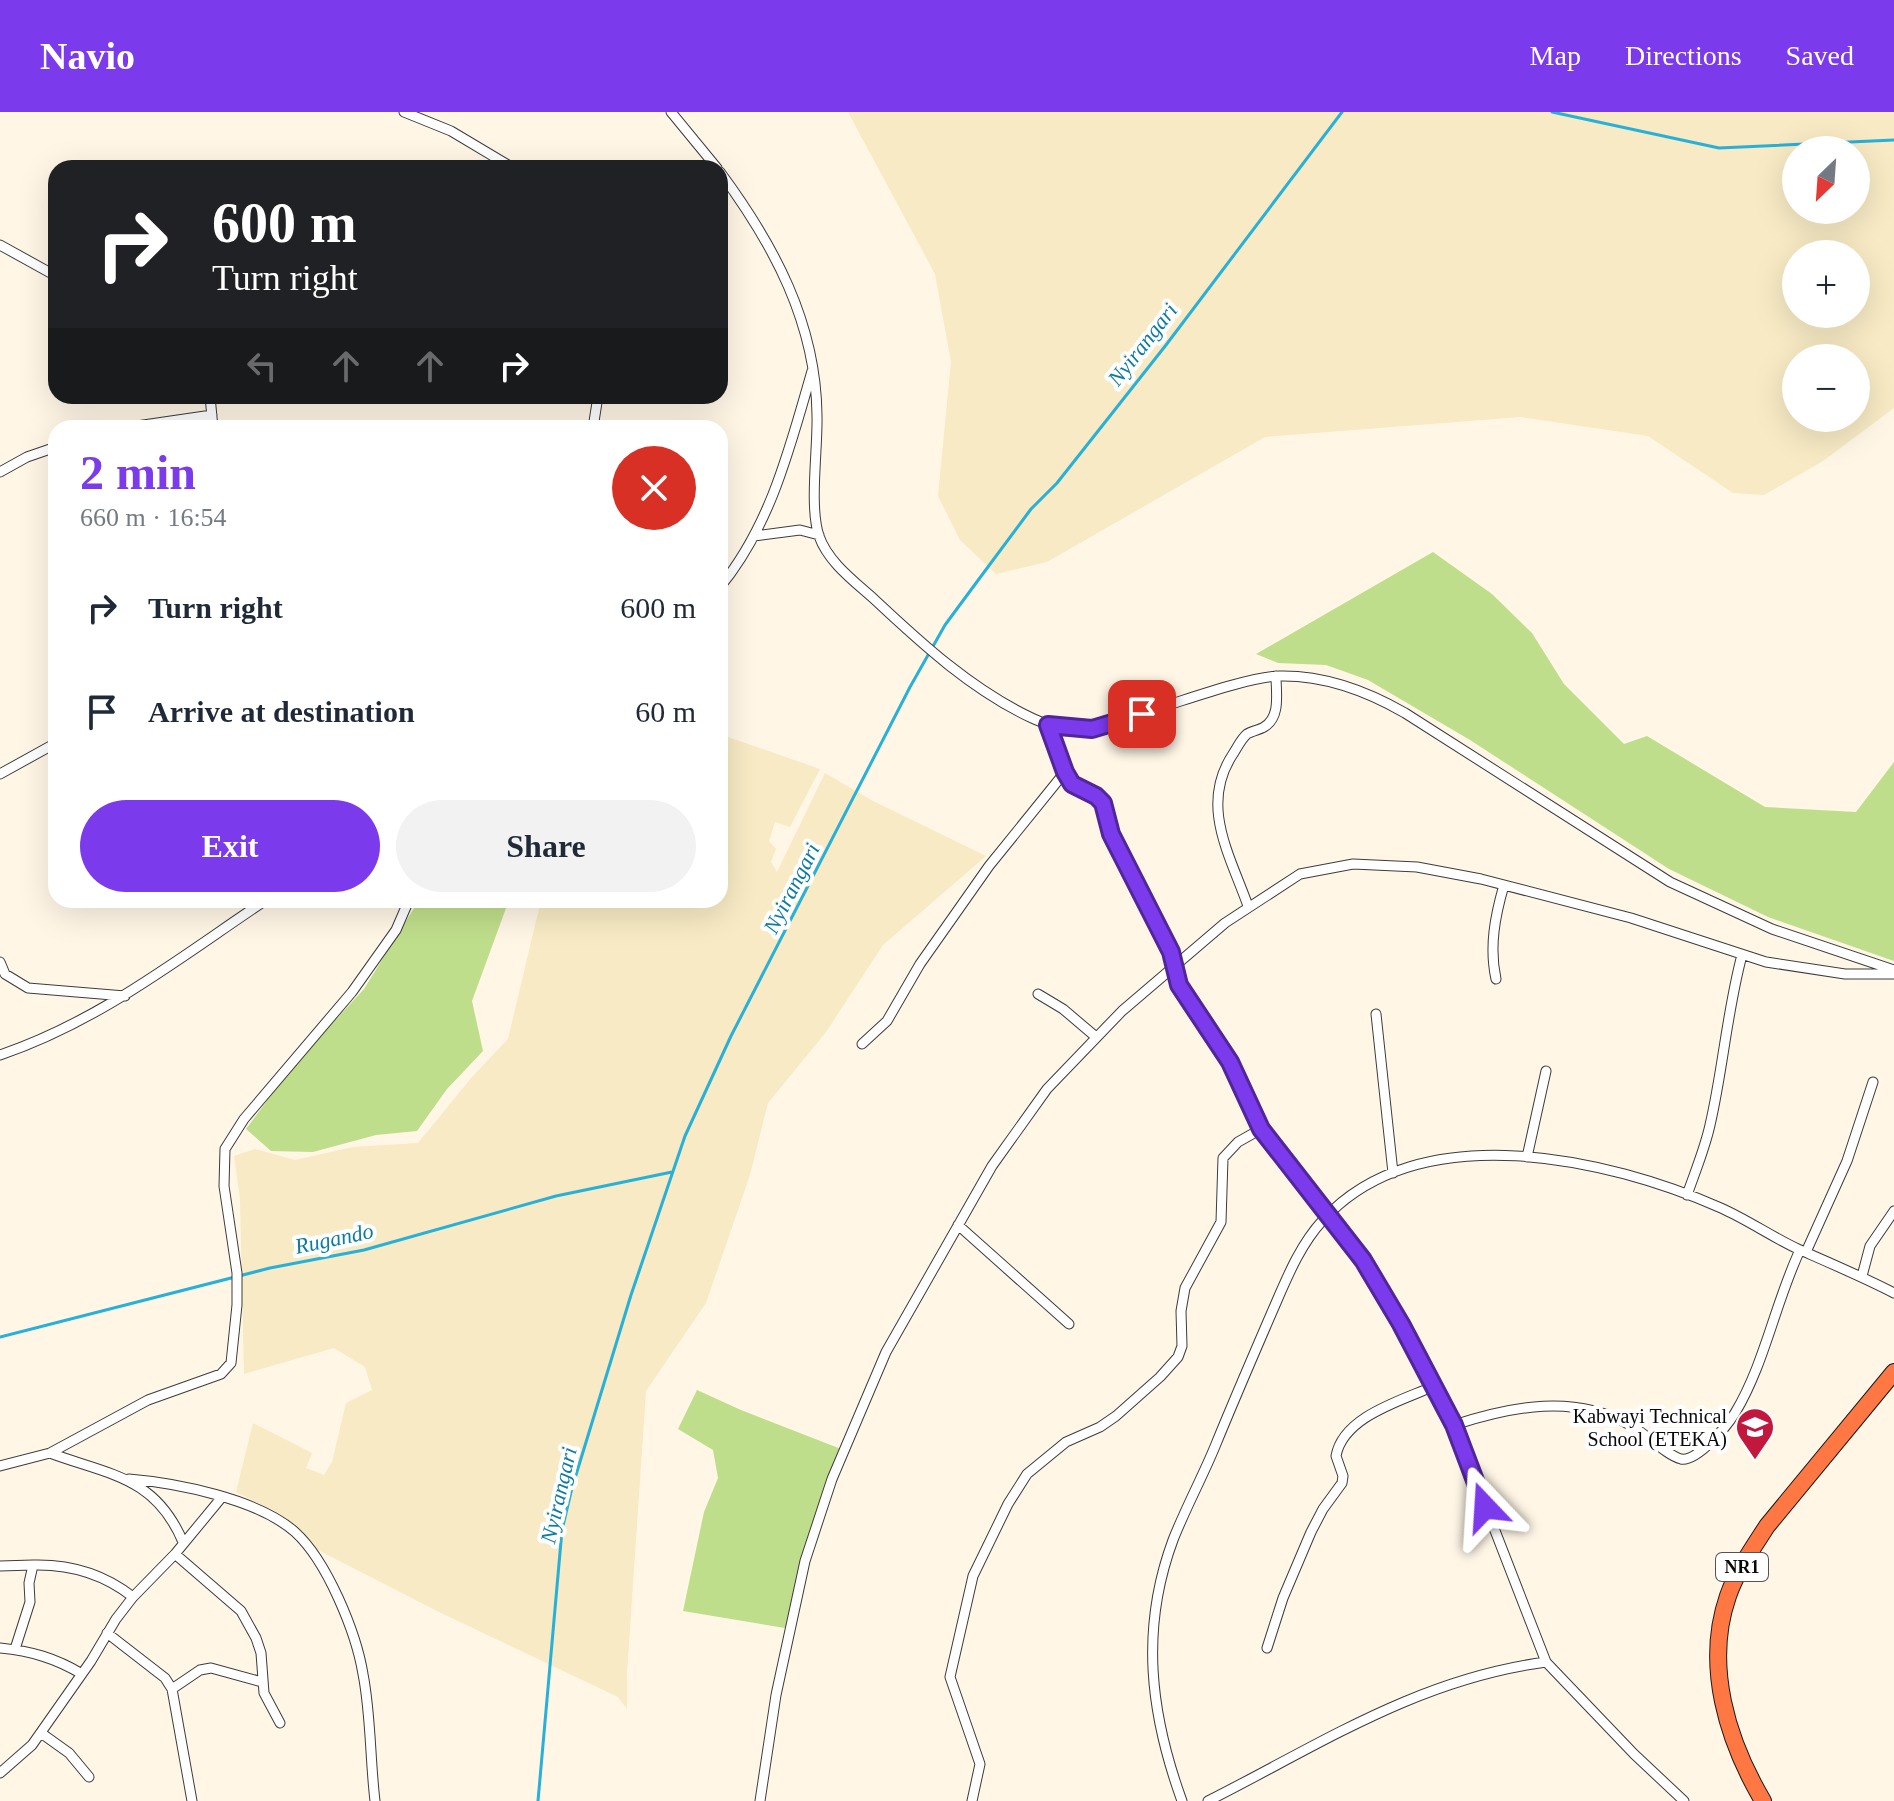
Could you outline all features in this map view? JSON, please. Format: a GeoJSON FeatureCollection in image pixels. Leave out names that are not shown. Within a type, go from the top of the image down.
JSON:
{"type":"FeatureCollection","features":[{"type":"Feature","properties":{"kind":"highway","name":"NR1"},"geometry":{"type":"LineString","coordinates":[[1763,1801],[1736,1747],[1720,1683],[1720,1635],[1729,1594],[1743,1564],[1767,1526],[1894,1372]]}},
{"type":"Feature","properties":{"kind":"street"},"geometry":{"type":"LineString","coordinates":[[404,112],[451,131],[500,160]]}},
{"type":"Feature","properties":{"kind":"street"},"geometry":{"type":"LineString","coordinates":[[671,112],[710,160]]}},
{"type":"Feature","properties":{"kind":"street"},"geometry":{"type":"LineString","coordinates":[[728,185],[778,259],[814,365],[817,429],[815,517],[819,535],[834,561],[926,646],[990,693],[1048,725],[1092,729],[1276,676],[1331,682],[1384,701],[1670,882],[1772,929],[1894,972]]}},
{"type":"Feature","properties":{"kind":"street"},"geometry":{"type":"LineString","coordinates":[[0,245],[48,272]]}},
{"type":"Feature","properties":{"kind":"street"},"geometry":{"type":"LineString","coordinates":[[728,578],[738,566],[776,489],[814,365]]}},
{"type":"Feature","properties":{"kind":"street"},"geometry":{"type":"LineString","coordinates":[[211,404],[212,420]]}},
{"type":"Feature","properties":{"kind":"street"},"geometry":{"type":"LineString","coordinates":[[178,420],[212,415]]}},
{"type":"Feature","properties":{"kind":"street"},"geometry":{"type":"LineString","coordinates":[[0,472],[48,450]]}},
{"type":"Feature","properties":{"kind":"street"},"geometry":{"type":"LineString","coordinates":[[754,536],[800,530],[819,535]]}},
{"type":"Feature","properties":{"kind":"street"},"geometry":{"type":"LineString","coordinates":[[728,569],[738,566]]}},
{"type":"Feature","properties":{"kind":"street"},"geometry":{"type":"LineString","coordinates":[[1248,906],[1222,835],[1216,806],[1218,784],[1226,764],[1246,735],[1268,725],[1275,716],[1276,676]]}},
{"type":"Feature","properties":{"kind":"street"},"geometry":{"type":"LineString","coordinates":[[1048,725],[1072,784],[1103,803],[1111,834],[1161,932],[1179,985],[1230,1062],[1261,1129],[1363,1260],[1401,1324],[1454,1425],[1546,1662],[1684,1801]]}},
{"type":"Feature","properties":{"kind":"street"},"geometry":{"type":"LineString","coordinates":[[0,774],[48,747]]}},
{"type":"Feature","properties":{"kind":"street"},"geometry":{"type":"LineString","coordinates":[[862,1044],[887,1021],[920,964],[989,866],[1065,772]]}},
{"type":"Feature","properties":{"kind":"street"},"geometry":{"type":"LineString","coordinates":[[760,1801],[789,1629],[817,1519],[849,1435],[886,1352],[1007,1143],[1047,1089],[1096,1037],[1173,964],[1248,906],[1300,874],[1353,864],[1444,870],[1668,929],[1742,955],[1810,970],[1894,972]]}},
{"type":"Feature","properties":{"kind":"street"},"geometry":{"type":"LineString","coordinates":[[1496,979],[1493,929],[1504,885]]}},
{"type":"Feature","properties":{"kind":"street"},"geometry":{"type":"LineString","coordinates":[[0,1055],[74,1026],[125,996],[254,908]]}},
{"type":"Feature","properties":{"kind":"street"},"geometry":{"type":"LineString","coordinates":[[0,1466],[50,1453],[148,1400],[221,1374],[231,1363],[237,1273],[224,1186],[225,1149],[244,1119],[352,992],[396,930],[406,908]]}},
{"type":"Feature","properties":{"kind":"street"},"geometry":{"type":"LineString","coordinates":[[1687,1195],[1710,1129],[1742,955]]}},
{"type":"Feature","properties":{"kind":"street"},"geometry":{"type":"LineString","coordinates":[[0,962],[5,974],[28,988],[125,996]]}},
{"type":"Feature","properties":{"kind":"street"},"geometry":{"type":"LineString","coordinates":[[1038,994],[1063,1009],[1096,1037]]}},
{"type":"Feature","properties":{"kind":"street"},"geometry":{"type":"LineString","coordinates":[[1376,1014],[1393,1173]]}},
{"type":"Feature","properties":{"kind":"street"},"geometry":{"type":"LineString","coordinates":[[1527,1157],[1546,1071]]}},
{"type":"Feature","properties":{"kind":"street"},"geometry":{"type":"LineString","coordinates":[[1454,1425],[1510,1410],[1571,1405],[1614,1417],[1681,1459],[1691,1457],[1718,1435],[1736,1410],[1760,1360],[1803,1251],[1847,1161],[1873,1082]]}},
{"type":"Feature","properties":{"kind":"street"},"geometry":{"type":"LineString","coordinates":[[972,1801],[980,1764],[950,1677],[979,1560],[1027,1474],[1066,1442],[1116,1416],[1173,1364],[1182,1346],[1182,1298],[1185,1288],[1221,1222],[1223,1158],[1238,1142],[1261,1129]]}},
{"type":"Feature","properties":{"kind":"street"},"geometry":{"type":"LineString","coordinates":[[1182,1801],[1161,1734],[1151,1666],[1158,1587],[1174,1538],[1292,1266],[1307,1240],[1328,1214],[1351,1194],[1393,1173],[1443,1160],[1499,1155],[1605,1169],[1687,1195],[1733,1214],[1894,1293]]}},
{"type":"Feature","properties":{"kind":"street"},"geometry":{"type":"LineString","coordinates":[[1862,1276],[1870,1246],[1894,1211]]}},
{"type":"Feature","properties":{"kind":"street"},"geometry":{"type":"LineString","coordinates":[[958,1225],[1069,1324]]}},
{"type":"Feature","properties":{"kind":"street"},"geometry":{"type":"LineString","coordinates":[[1267,1648],[1283,1598],[1317,1520],[1342,1483],[1343,1476],[1336,1456],[1343,1436],[1376,1413],[1432,1387]]}},
{"type":"Feature","properties":{"kind":"street"},"geometry":{"type":"LineString","coordinates":[[50,1453],[129,1479],[171,1482],[222,1497],[266,1514],[295,1532],[319,1565],[359,1650],[375,1801]]}},
{"type":"Feature","properties":{"kind":"street"},"geometry":{"type":"LineString","coordinates":[[129,1479],[160,1504],[174,1521],[183,1542]]}},
{"type":"Feature","properties":{"kind":"street"},"geometry":{"type":"LineString","coordinates":[[0,1773],[32,1745],[133,1597],[175,1554],[222,1497]]}},
{"type":"Feature","properties":{"kind":"street"},"geometry":{"type":"LineString","coordinates":[[175,1554],[241,1611],[256,1638],[261,1653],[264,1693],[280,1723]]}},
{"type":"Feature","properties":{"kind":"street"},"geometry":{"type":"LineString","coordinates":[[15,1649],[30,1602],[29,1583],[33,1565]]}},
{"type":"Feature","properties":{"kind":"street"},"geometry":{"type":"LineString","coordinates":[[0,1566],[49,1565],[84,1571],[105,1578],[133,1597]]}},
{"type":"Feature","properties":{"kind":"street"},"geometry":{"type":"LineString","coordinates":[[107,1633],[165,1678],[172,1689],[192,1801]]}},
{"type":"Feature","properties":{"kind":"street"},"geometry":{"type":"LineString","coordinates":[[0,1648],[59,1660],[82,1674]]}},
{"type":"Feature","properties":{"kind":"street"},"geometry":{"type":"LineString","coordinates":[[1208,1801],[1420,1694],[1464,1678],[1546,1662]]}},
{"type":"Feature","properties":{"kind":"street"},"geometry":{"type":"LineString","coordinates":[[172,1689],[200,1670],[211,1668],[262,1682]]}},
{"type":"Feature","properties":{"kind":"street"},"geometry":{"type":"LineString","coordinates":[[41,1733],[69,1753],[89,1777]]}},
{"type":"Feature","properties":{"kind":"shaded area"},"geometry":{"type":"Polygon","coordinates":[[[848,112],[1894,112],[1894,408],[1870,426],[1870,344],[1782,344],[1782,432],[1862,432],[1823,461],[1764,495],[1733,493],[1648,436],[1521,417],[1265,437],[1047,562],[996,574],[960,540],[938,496],[951,362],[935,274],[848,112]]]}},
{"type":"Feature","properties":{"kind":"shaded area"},"geometry":{"type":"Polygon","coordinates":[[[728,737],[820,769],[790,827],[775,822],[769,841],[776,849],[771,862],[777,872],[825,773],[873,801],[986,856],[883,945],[826,1032],[768,1103],[750,1175],[706,1303],[646,1391],[627,1709],[618,1697],[437,1611],[318,1550],[280,1514],[236,1492],[253,1423],[312,1453],[306,1468],[324,1475],[332,1462],[346,1403],[372,1390],[365,1367],[334,1348],[244,1374],[240,1199],[234,1156],[255,1149],[295,1160],[353,1147],[418,1143],[508,1039],[539,908],[728,908],[728,737]]]}},
{"type":"Feature","properties":{"kind":"green space"},"geometry":{"type":"Polygon","coordinates":[[[1433,552],[1492,594],[1532,633],[1564,684],[1624,744],[1647,736],[1765,807],[1856,812],[1894,762],[1894,961],[1768,917],[1669,869],[1470,740],[1368,680],[1326,665],[1278,663],[1256,654],[1433,552]]]}},
{"type":"Feature","properties":{"kind":"green space"},"geometry":{"type":"Polygon","coordinates":[[[414,908],[506,908],[472,1001],[483,1051],[447,1089],[417,1131],[376,1135],[313,1152],[271,1151],[246,1129],[292,1067],[364,989],[414,908]]]}},
{"type":"Feature","properties":{"kind":"green space"},"geometry":{"type":"Polygon","coordinates":[[[697,1390],[841,1449],[810,1531],[785,1628],[683,1611],[704,1512],[718,1478],[713,1450],[678,1429],[697,1390]]]}},
{"type":"Feature","properties":{"kind":"waterway","name":"Nyirangari"},"geometry":{"type":"LineString","coordinates":[[538,1801],[562,1530],[572,1488],[631,1295],[685,1136],[731,1036],[910,687],[945,625],[1031,509],[1057,483],[1166,345],[1342,112]]}},
{"type":"Feature","properties":{"kind":"waterway"},"geometry":{"type":"LineString","coordinates":[[1552,112],[1719,148],[1894,140]]}},
{"type":"Feature","properties":{"kind":"waterway","name":"Rugando"},"geometry":{"type":"LineString","coordinates":[[0,1337],[270,1268],[364,1250],[556,1196],[672,1172]]}},
{"type":"Feature","properties":{"kind":"place","name":"Kabwayi Technical School (ETEKA)"},"geometry":{"type":"Point","coordinates":[1755,1461]}},
{"type":"Feature","properties":{"kind":"route"},"geometry":{"type":"LineString","coordinates":[[1142,714],[1092,729],[1048,725],[1072,784],[1103,803],[1111,834],[1171,952],[1179,985],[1230,1062],[1261,1129],[1348,1239],[1401,1324],[1454,1425],[1485,1507]]}}]}
